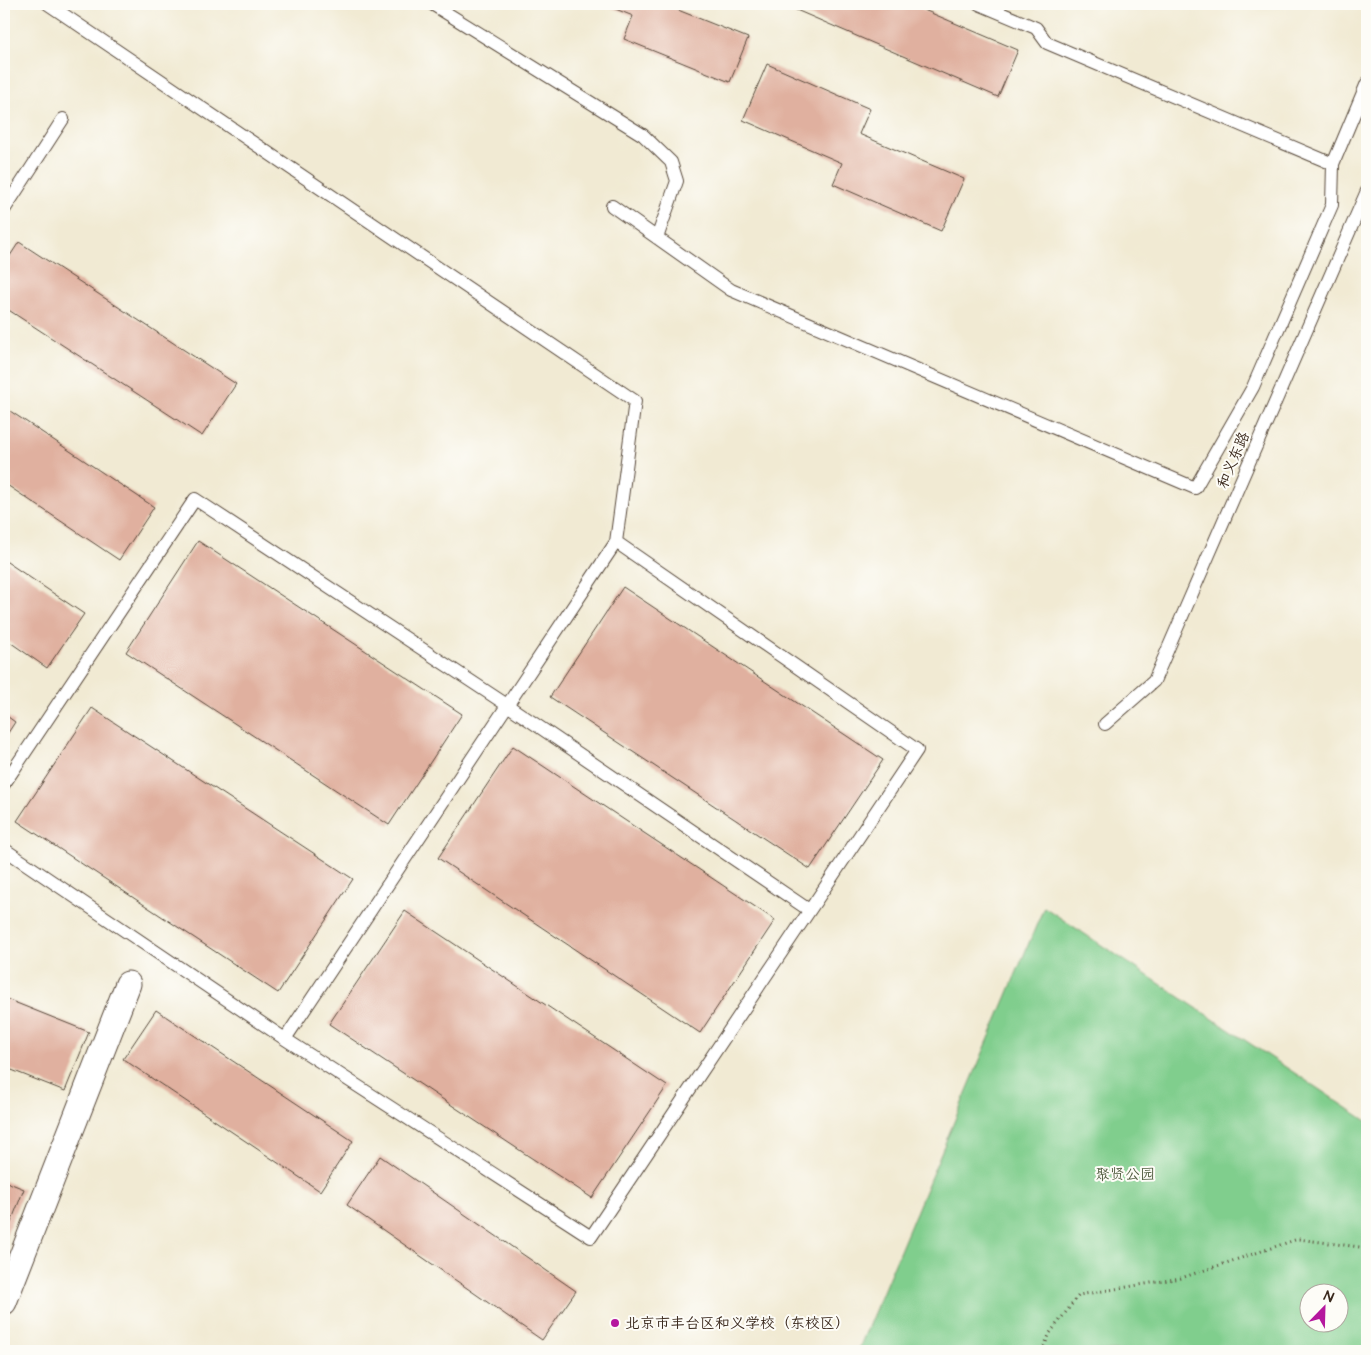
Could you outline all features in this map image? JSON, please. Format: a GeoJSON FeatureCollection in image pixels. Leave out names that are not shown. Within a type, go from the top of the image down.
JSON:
{"type":"FeatureCollection","features":[{"type":"Feature","properties":{"kind":"street"},"geometry":{"type":"LineString","coordinates":[[4,1302],[128,984]]}},
{"type":"Feature","properties":{"kind":"lane"},"geometry":{"type":"LineString","coordinates":[[48,4],[635,402],[616,542],[285,1039]]}},
{"type":"Feature","properties":{"kind":"lane"},"geometry":{"type":"LineString","coordinates":[[432,4],[643,135],[671,162],[677,181],[657,238]]}},
{"type":"Feature","properties":{"kind":"lane"},"geometry":{"type":"LineString","coordinates":[[979,4],[1036,28],[1047,43],[1333,164]]}},
{"type":"Feature","properties":{"kind":"lane"},"geometry":{"type":"LineString","coordinates":[[612,206],[731,290],[1195,488],[1253,387],[1332,205],[1333,164],[1367,83]]}},
{"type":"Feature","properties":{"kind":"lane"},"geometry":{"type":"LineString","coordinates":[[4,210],[63,120]]}},
{"type":"Feature","properties":{"kind":"lane","name":"和义东路"},"geometry":{"type":"LineString","coordinates":[[1105,724],[1154,681],[1367,191]]}},
{"type":"Feature","properties":{"kind":"lane"},"geometry":{"type":"LineString","coordinates":[[4,784],[195,499],[507,705],[809,910]]}},
{"type":"Feature","properties":{"kind":"lane"},"geometry":{"type":"LineString","coordinates":[[4,849],[285,1039],[590,1236],[917,750],[616,542]]}},
{"type":"Feature","properties":{"kind":"path"},"geometry":{"type":"LineString","coordinates":[[1042,1351],[1050,1333],[1079,1295],[1181,1278],[1298,1239],[1367,1248]]}},
{"type":"Feature","properties":{"kind":"green space","name":"聚贤公园"},"geometry":{"type":"Polygon","coordinates":[[[1044,907],[1367,1121],[1367,1351],[858,1351],[1044,907]]]}},
{"type":"Feature","properties":{"kind":"building"},"geometry":{"type":"Polygon","coordinates":[[[603,4],[663,4],[748,38],[730,82],[624,39],[633,16],[603,4]]]}},
{"type":"Feature","properties":{"kind":"building"},"geometry":{"type":"Polygon","coordinates":[[[788,4],[910,4],[1018,50],[998,97],[787,6],[788,4]]]}},
{"type":"Feature","properties":{"kind":"building"},"geometry":{"type":"Polygon","coordinates":[[[767,64],[870,109],[859,134],[964,179],[941,231],[833,184],[842,163],[743,120],[767,64]]]}},
{"type":"Feature","properties":{"kind":"building"},"geometry":{"type":"Polygon","coordinates":[[[19,242],[236,384],[202,436],[4,307],[4,265],[19,242]]]}},
{"type":"Feature","properties":{"kind":"building"},"geometry":{"type":"Polygon","coordinates":[[[4,407],[154,507],[119,560],[4,483],[4,407]]]}},
{"type":"Feature","properties":{"kind":"building"},"geometry":{"type":"Polygon","coordinates":[[[198,541],[462,714],[389,825],[126,652],[198,541]]]}},
{"type":"Feature","properties":{"kind":"building"},"geometry":{"type":"Polygon","coordinates":[[[4,560],[84,614],[47,668],[4,638],[4,560]]]}},
{"type":"Feature","properties":{"kind":"building"},"geometry":{"type":"Polygon","coordinates":[[[623,587],[883,760],[810,869],[550,697],[623,587]]]}},
{"type":"Feature","properties":{"kind":"building"},"geometry":{"type":"Polygon","coordinates":[[[92,708],[353,879],[278,993],[17,821],[92,708]]]}},
{"type":"Feature","properties":{"kind":"building"},"geometry":{"type":"Polygon","coordinates":[[[4,714],[15,722],[4,739],[4,714]]]}},
{"type":"Feature","properties":{"kind":"building"},"geometry":{"type":"Polygon","coordinates":[[[513,746],[775,920],[700,1033],[438,858],[513,746]]]}},
{"type":"Feature","properties":{"kind":"building"},"geometry":{"type":"Polygon","coordinates":[[[405,911],[667,1086],[592,1198],[329,1024],[405,911]]]}},
{"type":"Feature","properties":{"kind":"building"},"geometry":{"type":"Polygon","coordinates":[[[4,998],[89,1032],[65,1091],[4,1067],[4,998]]]}},
{"type":"Feature","properties":{"kind":"building"},"geometry":{"type":"Polygon","coordinates":[[[156,1010],[353,1141],[320,1191],[123,1059],[156,1010]]]}},
{"type":"Feature","properties":{"kind":"building"},"geometry":{"type":"Polygon","coordinates":[[[380,1156],[576,1291],[542,1340],[347,1205],[380,1156]]]}},
{"type":"Feature","properties":{"kind":"building"},"geometry":{"type":"Polygon","coordinates":[[[4,1181],[24,1189],[4,1240],[4,1181]]]}},
{"type":"Feature","properties":{"kind":"place","name":"北京市丰台区和义学校（东校区）"},"geometry":{"type":"Point","coordinates":[615,1323]}}]}
